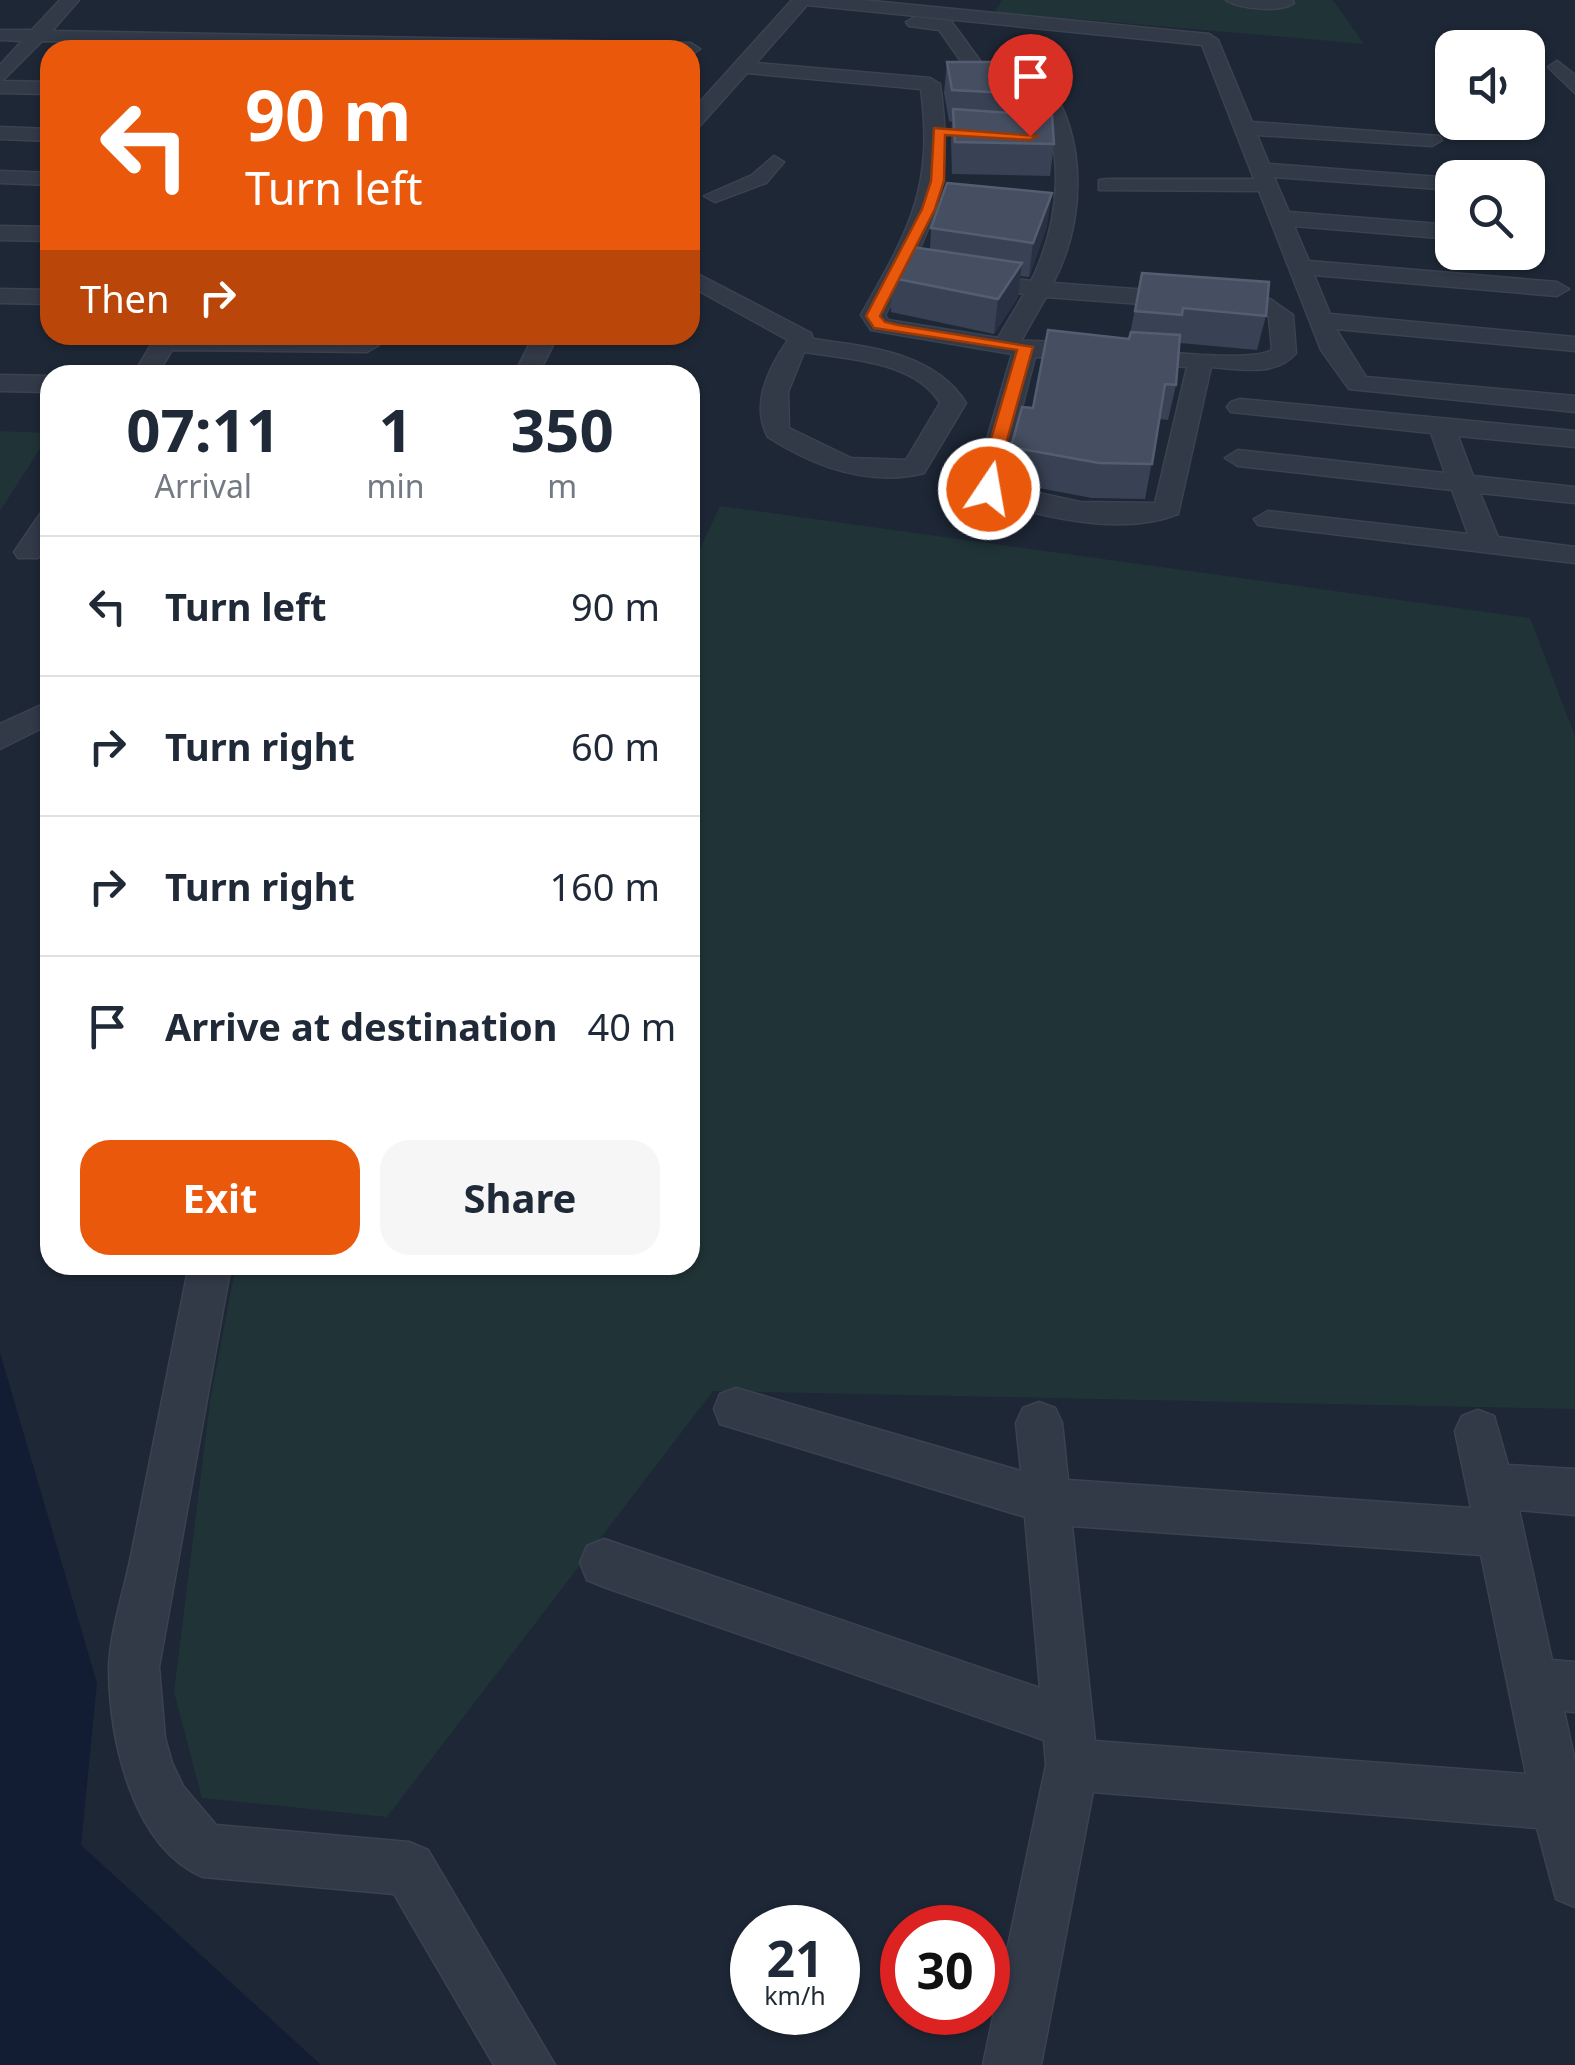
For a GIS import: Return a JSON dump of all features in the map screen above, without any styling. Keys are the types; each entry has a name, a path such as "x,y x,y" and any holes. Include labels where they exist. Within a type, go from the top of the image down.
{"street":[{"path":"0,76 70,0"},
{"path":"1235,0 1286,3"},
{"path":"700,114 802,3"},
{"path":"802,3 945,25 957,82 938,181 939,206 908,270 873,316 879,325 1016,346 1109,354 1278,360 1284,353 1280,312 1262,305 1039,290 951,276"},
{"path":"802,3 1209,40 1321,320 1341,365 1358,384 1575,404"},
{"path":"0,36 158,40"},
{"path":"1556,66 1575,87"},
{"path":"740,67 1040,85 1052,138 1060,250 1016,346 989,489 1012,497 1138,516 1168,508 1201,359"},
{"path":"0,87 40,88"},
{"path":"1246,128 1432,140"},
{"path":"0,134 40,135"},
{"path":"700,207 715,196 759,179 774,162"},
{"path":"0,177 40,179"},
{"path":"1107,186 1266,177 1435,183"},
{"path":"700,194 715,196"},
{"path":"1282,218 1435,231"},
{"path":"0,233 40,234"},
{"path":"1300,267 1557,289"},
{"path":"700,282 802,338 797,344 781,364 775,381 778,431 804,449 843,464 887,472 915,467 953,404 942,382 925,372 868,357 797,344"},
{"path":"0,296 40,298"},
{"path":"1109,354 1124,296"},
{"path":"1321,320 1575,344"},
{"path":"338,345 367,346"},
{"path":"0,383 40,384"},
{"path":"1240,407 1575,439"},
{"path":"1441,426 1486,544"},
{"path":"1238,458 1575,495"},
{"path":"1268,519 1575,554"},
{"path":"28,552 40,535"},
{"path":"0,738 40,717"},
{"path":"208,1275 134,1666 139,1738 150,1772 165,1804 203,1850 409,1869 526,2065"},
{"path":"736,1408 1046,1500 1495,1510 1575,1492"},
{"path":"1012,2065 1070,1744 1038,1424"},
{"path":"1478,1430 1495,1510 1554,1686 1558,1803 1575,1880"},
{"path":"604,1563 1070,1744 1558,1803"}],"green space":[{"path":"1002,0 1333,0 1364,44 995,12"},
{"path":"0,431 40,433 40,449 0,511"},
{"path":"720,506 1530,618 1575,736 1575,1409 713,1391 387,1817 202,1798 174,1692 210,1401 234,1275 700,1275 700,549"}],"water":[{"path":"0,1353 97,1683 81,1845 321,2065 0,2065"}],"building":[{"path":"947,62 1035,62 1047,95 952,90"},
{"path":"953,109 1052,116 1054,144 955,142"},
{"path":"947,183 1052,193 1033,243 931,228"},
{"path":"912,247 1022,263 998,299 892,278"},
{"path":"1142,273 1269,282 1266,316 1183,308 1182,315 1135,311"},
{"path":"1048,330 1129,339 1131,332 1180,335 1176,385 1165,384 1152,464 1099,463 1011,447 1022,407 1033,408"}],"route":[{"path":"989,489 988,480 1026,347 898,330 879,325 873,316 928,209 938,181 938,131 1030,136"}]}
